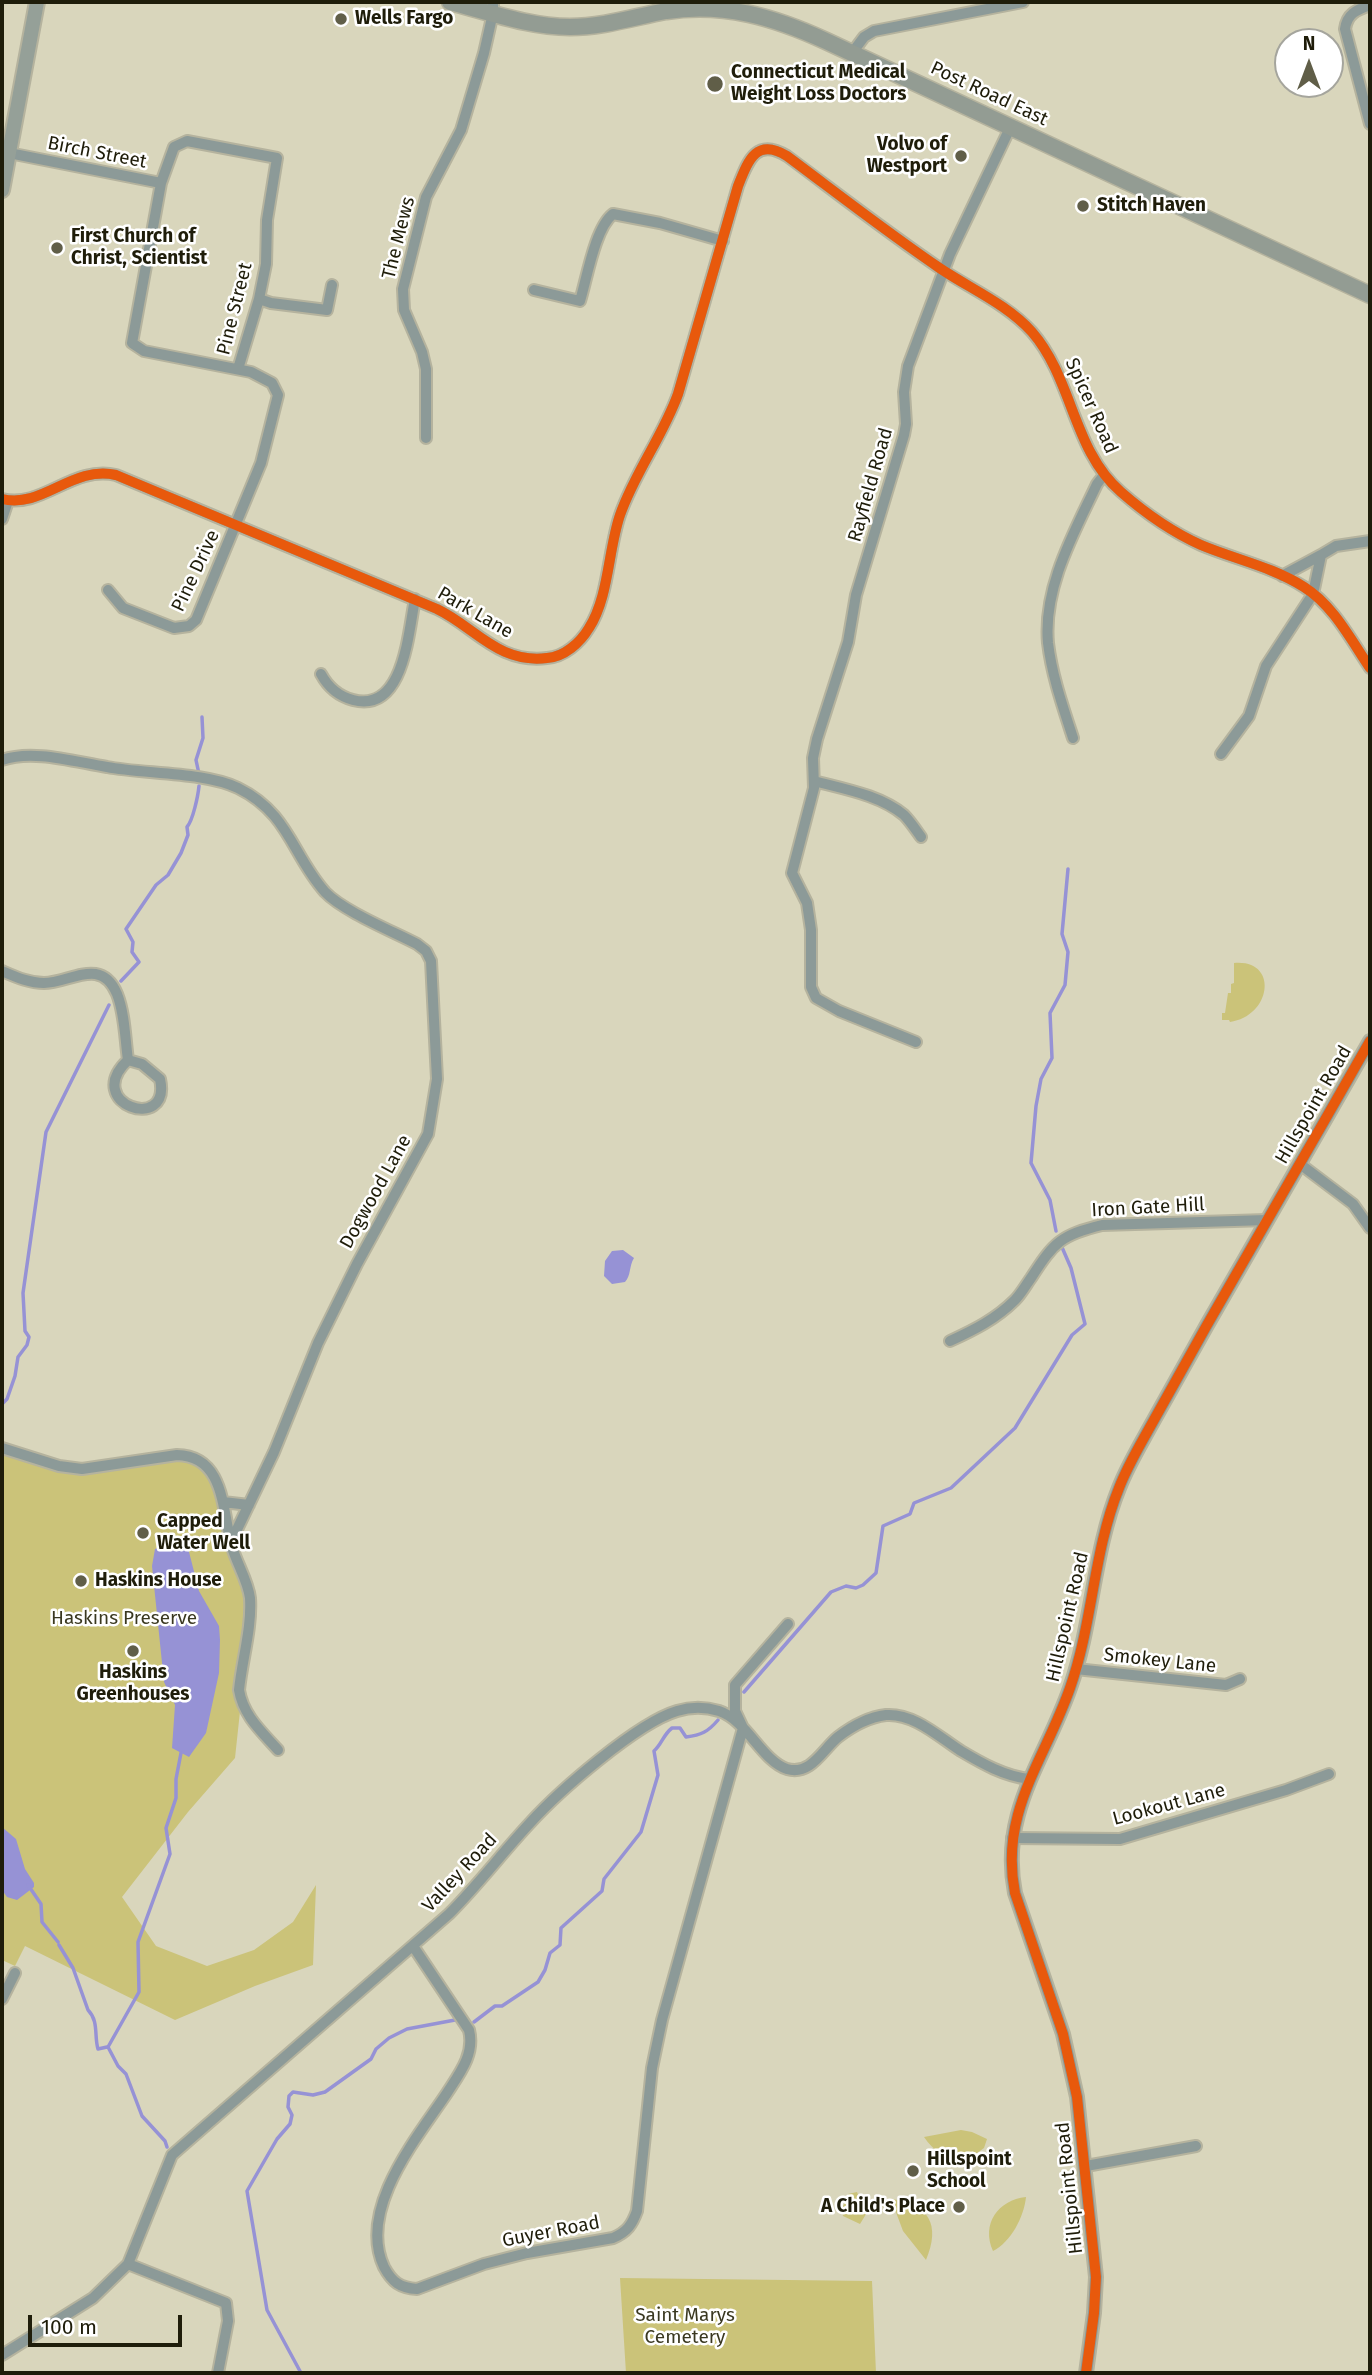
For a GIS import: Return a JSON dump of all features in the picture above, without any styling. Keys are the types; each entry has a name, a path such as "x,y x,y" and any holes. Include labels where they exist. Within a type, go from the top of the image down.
{"main road":[{"path":"2,190 37,2"},
{"name":"Post Road East","path":"450,2 493,8 531,23 570,27 705,5 770,18 852,53 1370,295"}],"street":[{"path":"852,53 864,37 874,31 991,5 1023,2"},
{"path":"1370,5 1352,12 1346,19 1345,29 1370,124"},
{"name":"The Mews","path":"426,438 426,369 422,352 404,310 403,289 426,197 461,130 478,75 493,8"},
{"name":"Rayfield Road","path":"916,1042 839,1011 816,998 811,986 812,942 807,903 792,873 814,781 813,758 817,739 848,642 856,595 904,435 905,378 944,271 1010,128"},
{"name":"Birch Street","path":"9,153 161,183 174,147 187,141 277,158"},
{"name":"Park Lane","path":"5,500 32,498 83,475 106,472 446,613 491,646 523,657 545,659 557,656 584,636 596,613 615,530 624,505 671,413 738,187 751,157 761,150 776,150"},
{"name":"Spicer Road","path":"776,150 944,271 1017,317 1051,358 1088,446 1104,475 1132,501 1175,531 1199,544 1282,576 1313,594 1328,608 1370,668"},
{"name":"Pine Street","path":"267,443 278,401 277,390 265,378 239,369 266,264 267,220 277,158"},
{"path":"161,183 132,343 144,351 239,369"},
{"path":"534,290 580,301 605,220 613,214 647,220 723,241"},
{"path":"259,299 327,310 332,285"},
{"name":"Pine Drive","path":"108,590 123,608 174,628 190,626 199,614 267,443"},
{"path":"1073,738 1061,704 1051,661 1049,621 1057,574 1063,558 1097,484 1104,475"},
{"path":"2,519 5,500"},
{"path":"1282,576 1336,546 1370,541"},
{"path":"1221,754 1249,716 1266,666 1313,594 1321,555"},
{"path":"321,674 333,690 352,699 366,702 387,694 395,682 402,662 415,599"},
{"name":"Dogwood Lane","path":"2,760 39,757 197,778 235,786 270,810 285,828 313,877 327,894 417,944 426,951 431,961 437,1079 428,1134 324,1331 231,1542"},
{"path":"814,781 852,791 887,805 904,815 921,837"},
{"path":"2,971 35,982 47,983 89,973 111,983 118,997 128,1060 117,1074 114,1087 127,1107 135,1110 148,1108 157,1101 160,1094 160,1079 142,1064 128,1060"},
{"name":"Hillspoint Road","path":"1086,2373 1096,2277 1086,2166 1069,2058 1015,1893 1012,1838 1018,1808 1066,1699 1076,1669 1106,1529 1120,1485 1178,1377 1370,1041"},
{"path":"1300,1164 1353,1204 1370,1228"},
{"name":"Iron Gate Hill","path":"950,1341 999,1314 1017,1298 1046,1254 1062,1238 1077,1231 1102,1225 1267,1220"},
{"path":"2,1448 59,1466 82,1469 187,1455 206,1466 213,1474 223,1502 231,1542 250,1597 239,1690 241,1702 249,1717 278,1750"},
{"path":"223,1502 249,1505"},
{"path":"743,1728 734,1711 735,1685 788,1624"},
{"name":"Smokey Lane","path":"1076,1669 1226,1685 1240,1679"},
{"name":"Valley Road","path":"2,2355 93,2298 128,2264 172,2155 465,1898 544,1808 649,1724 674,1711 711,1709 725,1714 743,1728 779,1764 796,1770 811,1765 837,1738 855,1726 877,1717 899,1716 924,1726 990,1767 1012,1777 1029,1779"},
{"name":"Guyer Road","path":"413,1945 469,2030 472,2042 471,2053 396,2171 387,2191 377,2239 389,2276 405,2289 417,2289 485,2264 623,2234 632,2224 637,2211 652,2068 662,2020 743,1728"},
{"name":"Lookout Lane","path":"1012,1838 1120,1839 1273,1794 1329,1774"},
{"path":"2,1999 15,1973"},
{"path":"1086,2166 1196,2146"},
{"path":"128,2264 226,2303 228,2321 218,2373"}],"green space":[{"path":"1234,963 1248,964 1258,970 1264,978 1265,989 1255,1010 1244,1018 1230,1022 1222,1020 1222,1013 1225,1013 1228,993 1231,993 1231,984 1234,983"},
{"name":"Haskins Preserve","path":"2,1448 72,1468 177,1455 207,1466 247,1585 241,1702 235,1758 188,1812 122,1897 156,1946 207,1966 254,1950 293,1922 316,1885 313,1965 175,2020 25,1946 15,1966 2,1960"},
{"path":"961,2130 987,2139 984,2148 967,2157 951,2158 937,2151 924,2137"},
{"path":"857,2192 859,2197 871,2206 860,2224 843,2216 841,2209 850,2201 848,2194"},
{"path":"1026,2197 1023,2213 1015,2228 1005,2242 993,2251 989,2232 995,2215 1007,2203"},
{"path":"891,2199 915,2205 928,2218 932,2226 932,2236 926,2260 903,2231"},
{"name":"Saint Marys Cemetery","path":"620,2278 872,2281 876,2373 626,2373"}],"shaded area":[{"path":"623,1250 634,1258 628,1277 625,1282 612,1284 604,1276 605,1261 612,1251"},
{"path":"171,1543 188,1548 199,1591 219,1626 219,1673 206,1733 189,1757 172,1748 175,1705 164,1682 152,1566 155,1549"},
{"path":"2,1827 16,1839 25,1869 34,1883 34,1887 17,1900 7,1897 2,1890"}],"waterway":[{"path":"199,774 196,760 203,738 202,717"},
{"path":"121,981 139,962 132,952 133,942 126,929 156,885 168,875 181,853 199,786"},
{"path":"1056,1231 1050,1200 1031,1163 1041,1079 1052,1058 1050,1013 1065,985 1068,952 1062,934 1068,869"},
{"path":"2,1404 7,1399 18,1357 27,1345 29,1337 25,1331 23,1293 46,1132 109,1005"},
{"path":"744,1692 831,1592 846,1586 856,1588 876,1573 883,1526 910,1514 914,1503 951,1488 1015,1428 1072,1335 1085,1324 1071,1268 1061,1245"},
{"path":"474,2022 495,2006 502,2006 538,1982 550,1953 560,1945 561,1928 602,1891 604,1879 641,1832 658,1775 654,1751 667,1734 672,1728 680,1728 686,1737 696,1735 718,1720"},
{"path":"167,2147 165,2141 142,2116 126,2074 118,2066 108,2047 139,1992 138,1942 170,1854 166,1828 176,1798 181,1753"},
{"path":"28,1885 41,1904 42,1922 58,1942"},
{"path":"59,1945 73,1968 88,2010 94,2019 98,2049 107,2047"},
{"path":"301,2373 267,2310 247,2191 277,2139 290,2124 292,2115 288,2107 289,2096 293,2092 313,2095 325,2092 371,2059 376,2049 389,2038 407,2029 455,2020"}],"cycle path":[{"path":"2,499 31,498 85,476 116,475 437,609 501,650 530,658 559,655 581,639 596,616 620,515 678,394 738,186 755,154 768,149 787,156 921,255 1001,305 1022,322 1046,351 1093,456 1105,475 1121,492 1159,522 1190,540 1279,574 1314,594 1333,613 1370,668"},
{"path":"1086,2373 1096,2277 1077,2097 1063,2034 1015,1893 1013,1837 1027,1787 1060,1714 1078,1663 1110,1512 1122,1480 1207,1325 1370,1041"}],"place":[{"name":"Wells Fargo","path":"341,19"},
{"name":"Connecticut Medical Weight Loss Doctors","path":"715,84"},
{"name":"Volvo of Westport","path":"961,156"},
{"name":"Stitch Haven","path":"1083,206"},
{"name":"First Church of Christ, Scientist","path":"57,248"},
{"name":"Capped Water Well","path":"143,1533"},
{"name":"Haskins House","path":"81,1581"},
{"name":"Haskins Greenhouses","path":"133,1651"},
{"name":"Hillspoint School","path":"913,2171"},
{"name":"A Child's Place","path":"959,2207"}]}
